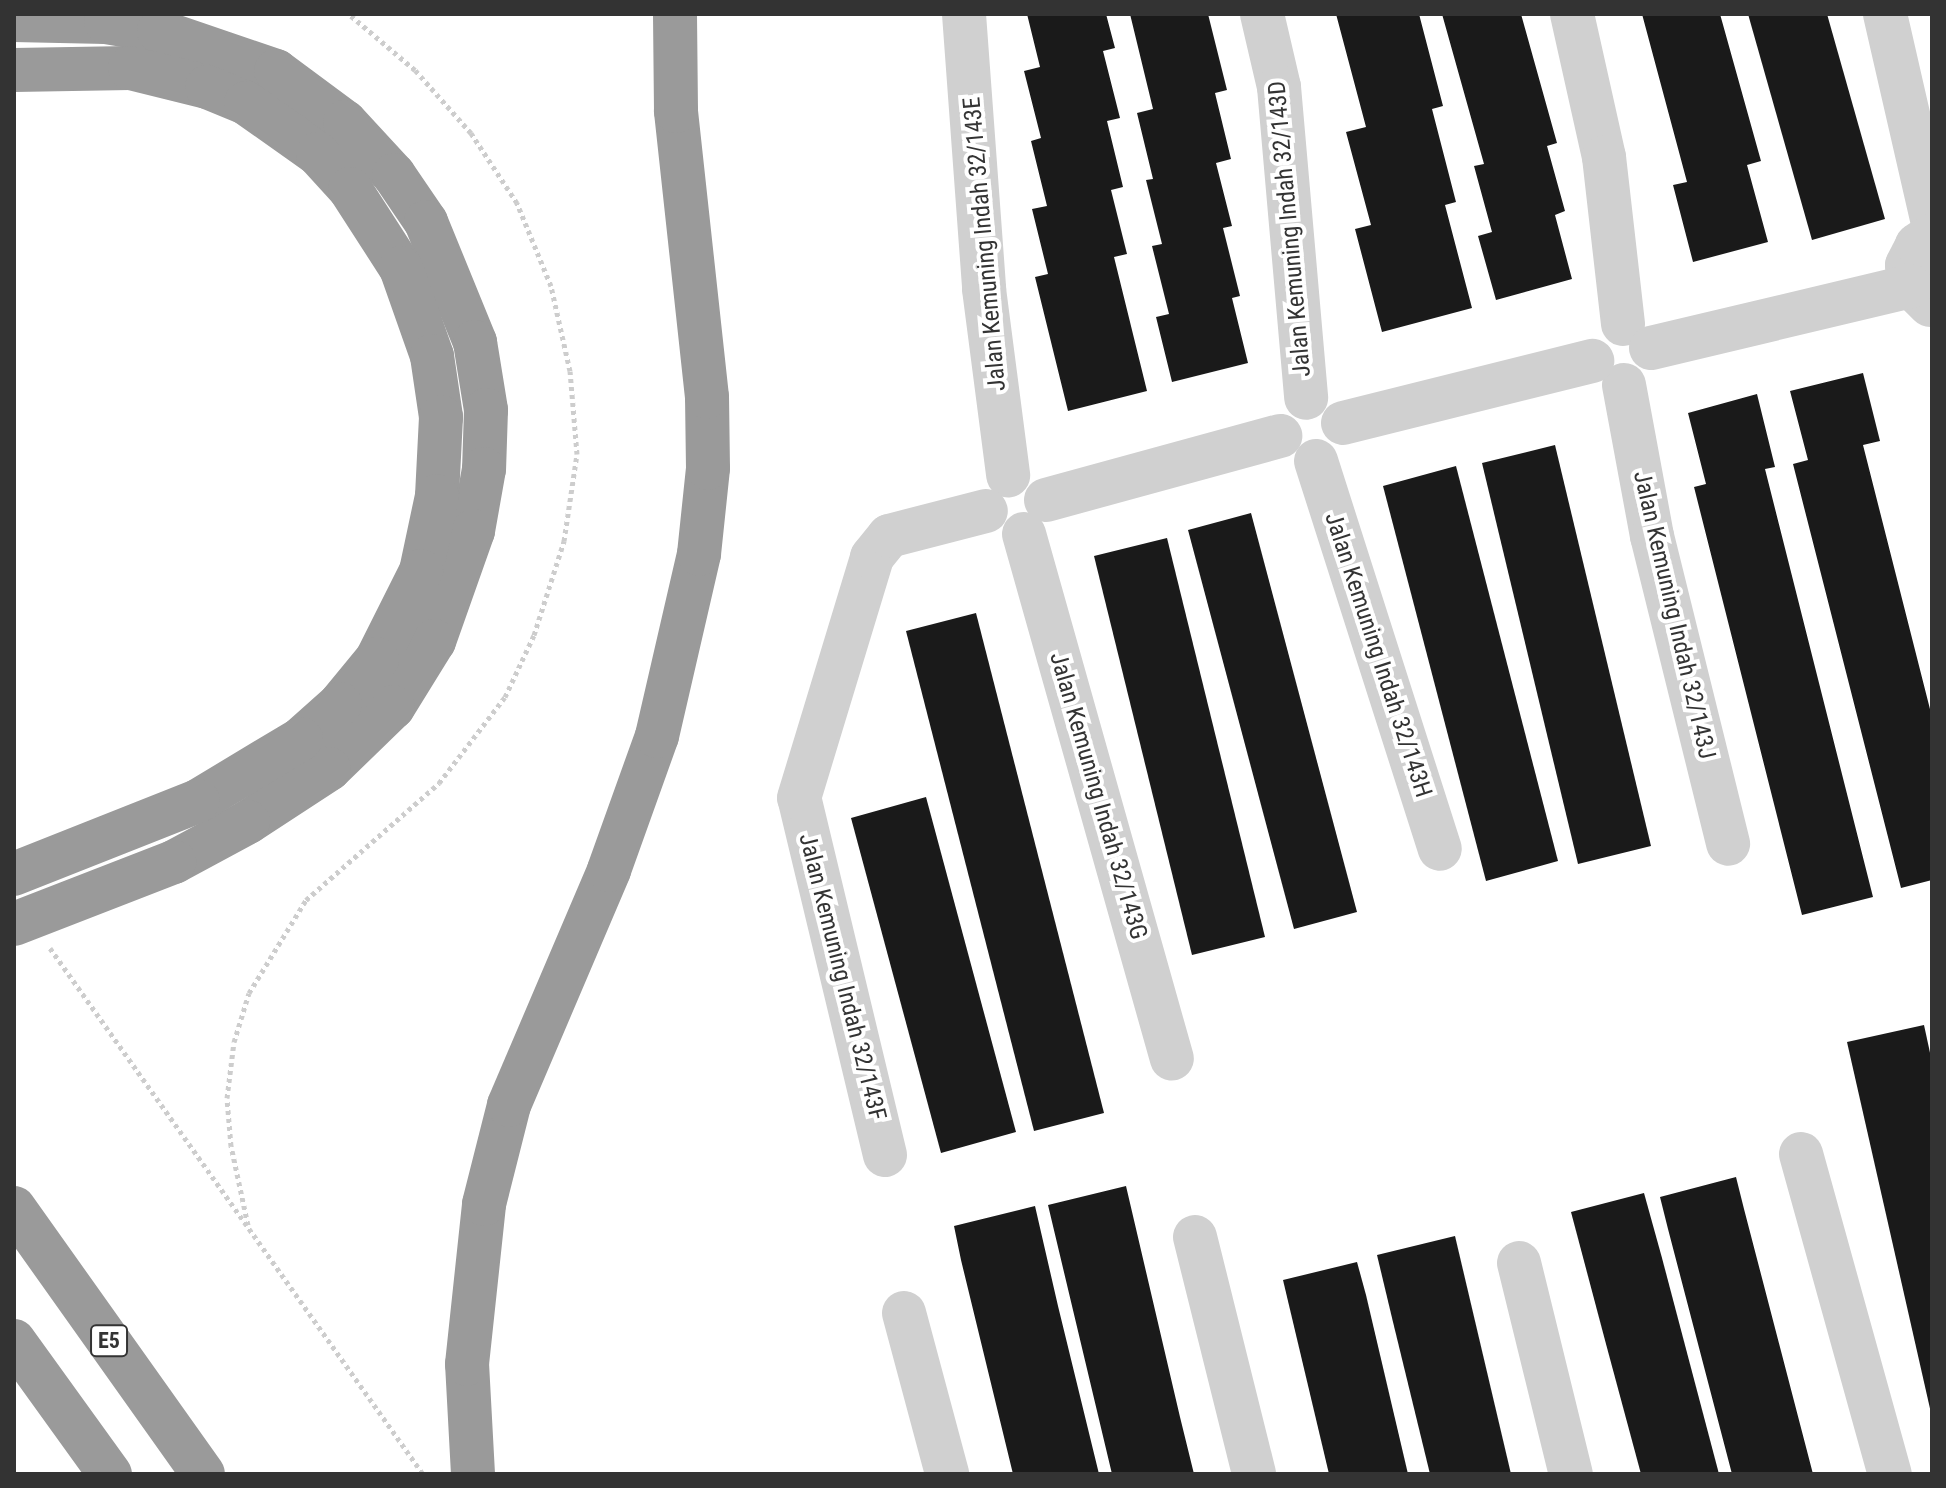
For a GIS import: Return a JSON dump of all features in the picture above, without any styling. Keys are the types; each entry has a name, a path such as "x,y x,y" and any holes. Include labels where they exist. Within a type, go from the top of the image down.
{"highway":[{"path":"473,1474 467,1364 484,1204 509,1105 609,870 657,736 699,554 708,468 707,397 676,111 675,14"},
{"path":"14,20 106,22 159,31 276,71 345,122 394,175 426,222 475,342 486,410 484,469 473,531 434,641 393,707 329,769 248,822 30,934"},
{"path":"14,70 130,68 207,87 256,110 318,154 350,189 401,268 432,356 441,417 432,531 410,596 377,659 340,704 301,739 249,774 162,817 14,874"},
{"name":"E5","path":"14,1208 203,1474"},
{"path":"14,1341 110,1474"}],"street":[{"name":"Jalan Kemuning Indah 32/143E","path":"964,14 984,289 1008,475"},
{"name":"Jalan Kemuning Indah 32/143D","path":"1262,14 1279,87 1306,398"},
{"path":"1343,423 1608,373 1646,373 1604,157 1572,14"},
{"path":"1885,14 1932,219"},
{"path":"1637,336 1921,296 1911,254 1932,235"},
{"name":"Jalan Kemuning Indah 32/143J","path":"1608,373 1728,844"},
{"path":"1306,398 1326,400 1343,423 1340,443 1316,461 1289,452 1280,436 1289,407 1306,398"},
{"path":"1035,517 1029,476 1008,475 993,485 986,511 1005,533 1035,517 1280,436"},
{"name":"Jalan Kemuning Indah 32/143H","path":"1316,461 1440,849"},
{"name":"Jalan Kemuning Indah 32/143F","path":"885,1155 799,798 872,557 889,536 986,511"},
{"name":"Jalan Kemuning Indah 32/143G","path":"1035,517 1172,1059"},
{"path":"1801,1154 1890,1474"},
{"path":"1195,1237 1254,1474"},
{"path":"1519,1263 1571,1474"},
{"path":"904,1313 947,1474"}],"path":[{"path":"30,934 423,1474"}],"building":[{"path":"1027,14 1106,14 1115,48 1103,51 1120,118 1107,121 1123,187 1111,190 1127,254 1114,257 1147,391 1068,411 1035,277 1048,274 1032,209 1047,206 1031,141 1041,138 1024,71 1040,67"},
{"path":"1130,14 1208,14 1227,90 1215,93 1231,159 1216,163 1232,226 1223,228 1240,296 1232,298 1248,363 1172,382 1156,317 1169,314 1152,246 1162,244 1146,180 1153,179 1137,113 1153,109"},
{"path":"1336,14 1419,14 1443,106 1432,109 1456,202 1445,205 1472,308 1382,332 1355,229 1371,225 1346,132 1366,127"},
{"path":"1442,14 1521,14 1557,143 1547,146 1565,211 1555,215 1572,279 1496,300 1478,236 1492,232 1474,166 1484,164"},
{"path":"1642,14 1720,14 1761,161 1747,165 1768,242 1693,262 1673,185 1687,182"},
{"path":"1748,14 1827,14 1885,219 1812,240"},
{"path":"1863,373 1880,441 1863,445 1932,717 1932,880 1901,888 1793,464 1808,460 1790,391"},
{"path":"1757,394 1775,467 1765,469 1873,897 1802,915 1694,487 1706,484 1688,413"},
{"path":"1555,445 1651,846 1578,864 1482,463"},
{"path":"1456,466 1558,861 1486,881 1383,486"},
{"path":"1251,513 1357,912 1294,929 1188,530"},
{"path":"1167,538 1265,937 1192,955 1094,556"},
{"path":"976,613 1104,1113 1034,1131 906,631"},
{"path":"926,797 1016,1132 941,1153 851,818"},
{"path":"1924,1025 1932,1062 1931,1413 1847,1042"},
{"path":"1736,1177 1813,1474 1732,1474 1668,1229 1660,1197"},
{"path":"1126,1186 1194,1474 1112,1474 1048,1205"},
{"path":"1644,1193 1719,1474 1641,1474 1606,1344 1571,1212"},
{"path":"1035,1206 1099,1474 1013,1474 961,1260 954,1226"},
{"path":"1455,1236 1511,1474 1430,1474 1377,1255"},
{"path":"1357,1262 1408,1474 1329,1474 1283,1280"}]}
